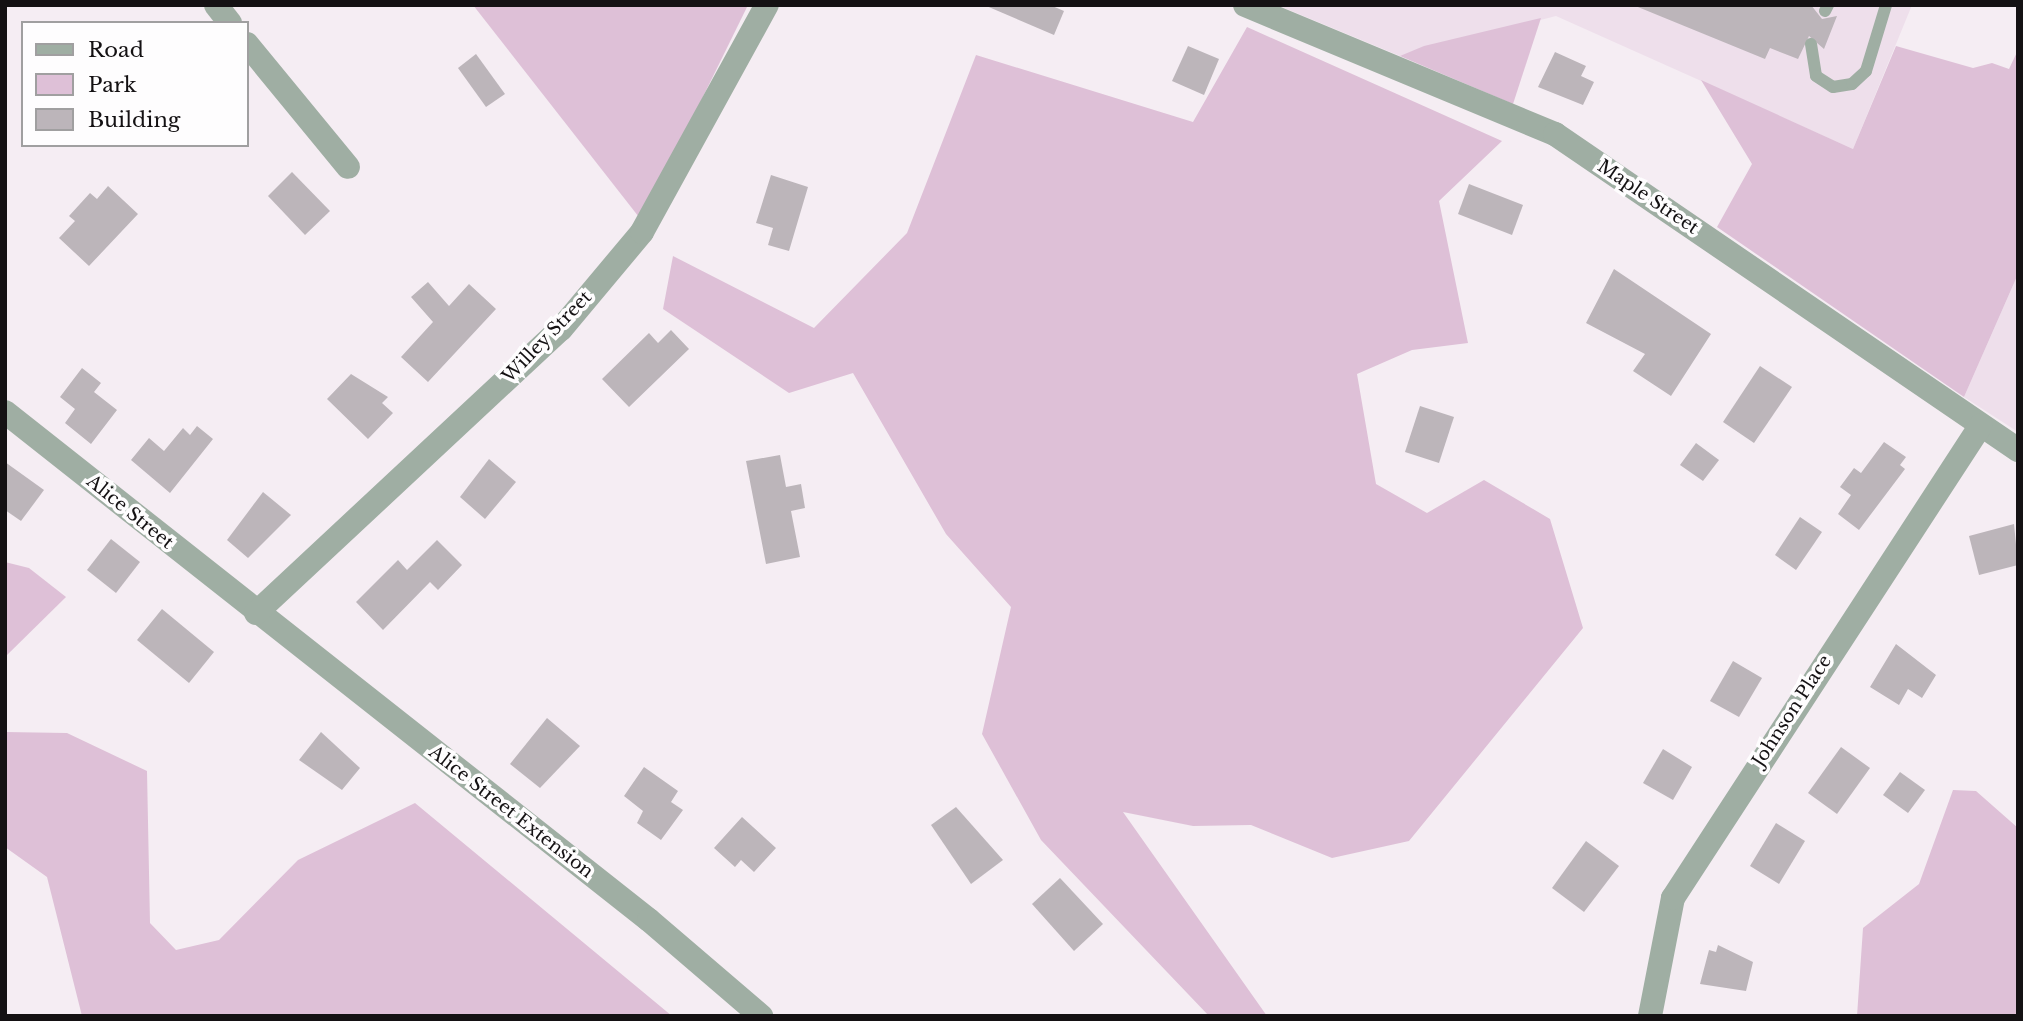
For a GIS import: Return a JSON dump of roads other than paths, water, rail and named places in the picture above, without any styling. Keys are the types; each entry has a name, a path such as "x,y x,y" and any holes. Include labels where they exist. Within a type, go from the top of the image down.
{"street":[{"path":"216,5 228,21"},
{"name":"Willey Street","path":"256,613 561,329 634,242 704,130 767,5"},
{"name":"Maple Street","path":"1245,5 1555,134 2018,450"},
{"path":"248,45 348,167"},
{"name":"Alice Street","path":"5,412 256,613"},
{"name":"Johnson Place","path":"1650,1016 1673,898 1981,425"},
{"name":"Alice Street Extension","path":"256,613 649,920 761,1016"}],"lane":[{"path":"1811,44 1816,76 1833,87 1852,84 1866,71 1886,5"}]}
